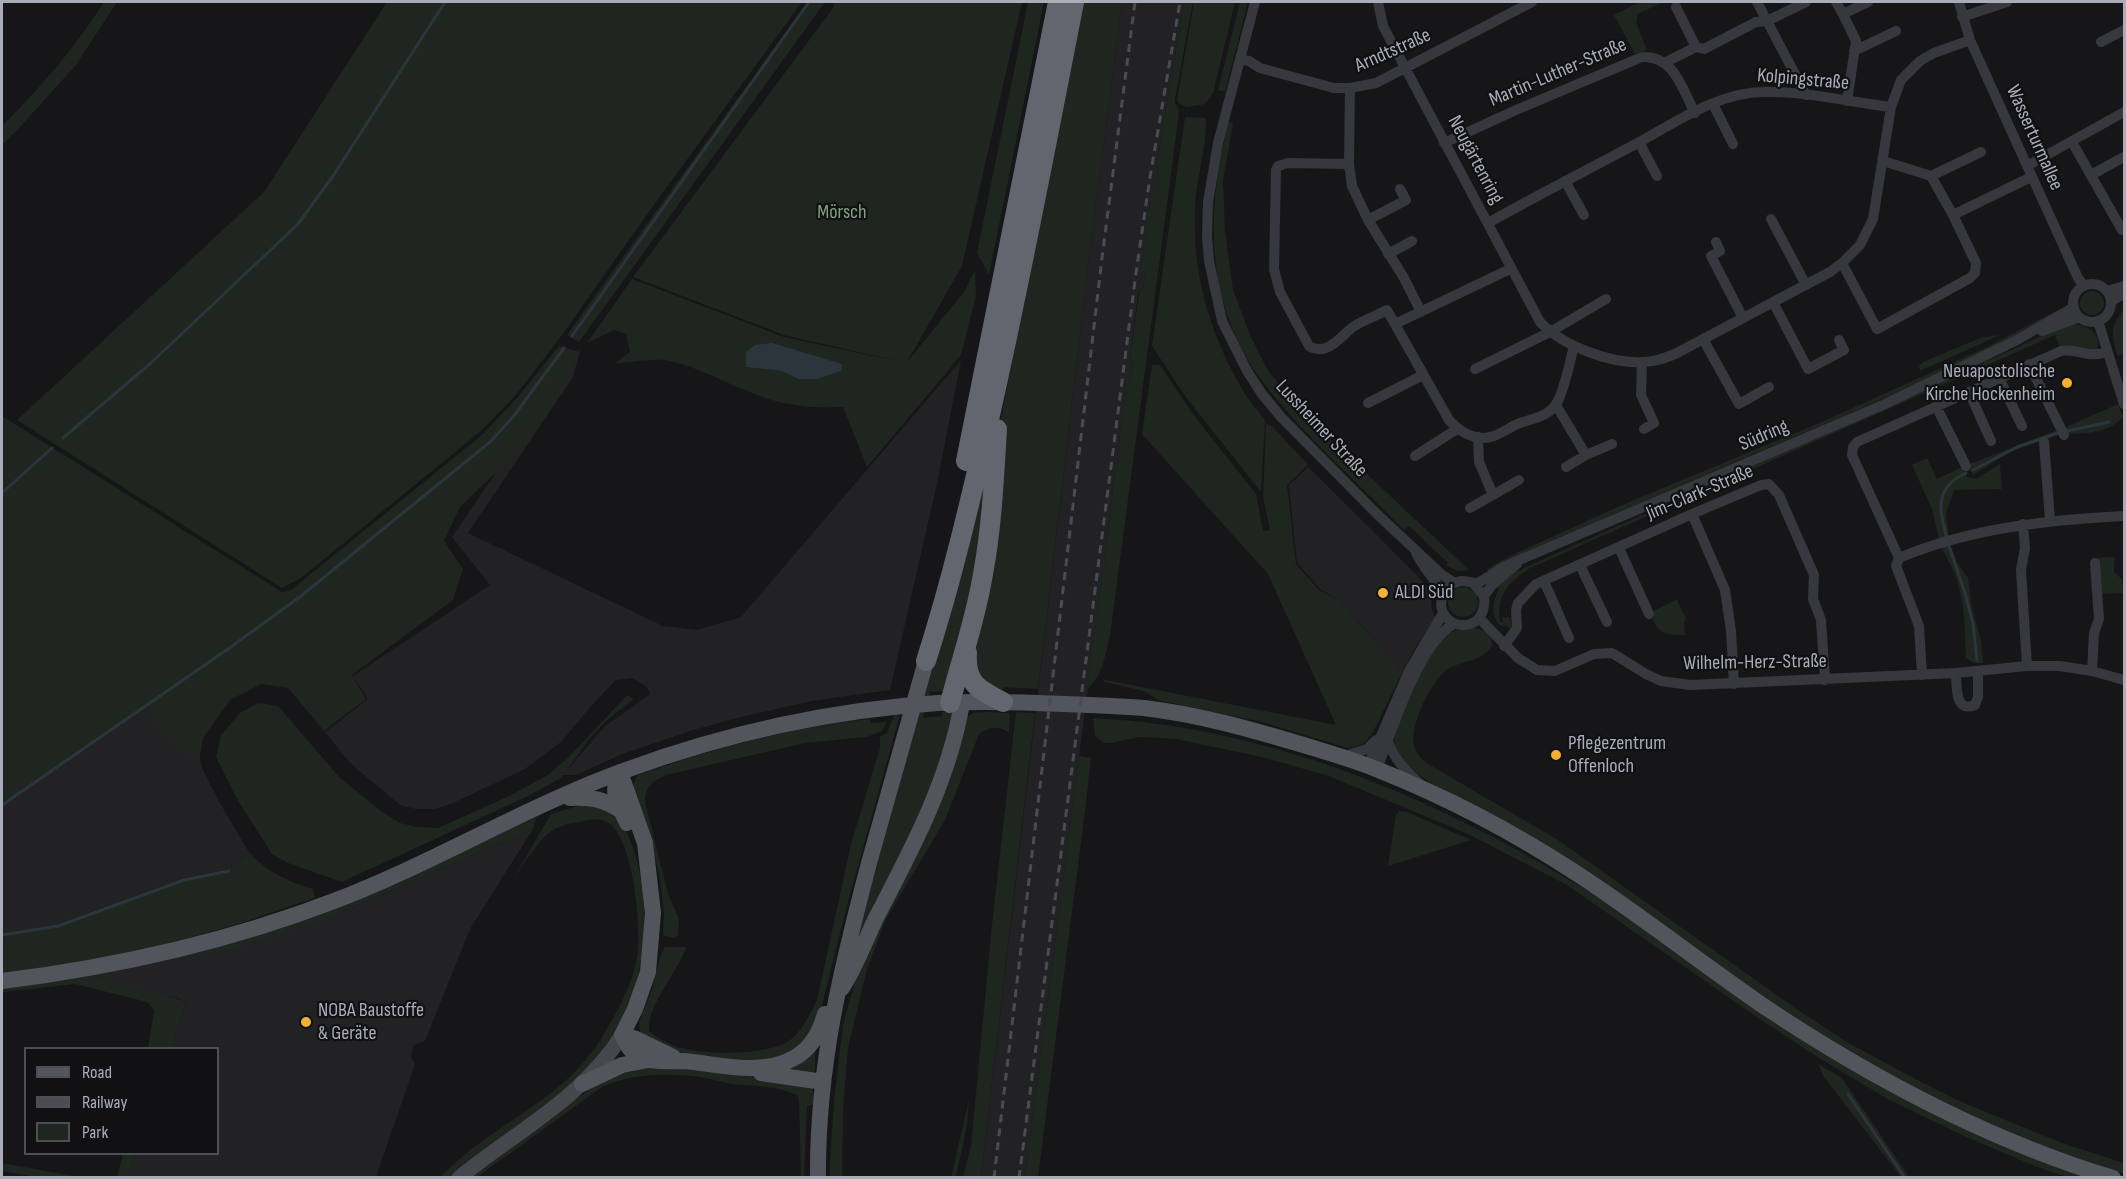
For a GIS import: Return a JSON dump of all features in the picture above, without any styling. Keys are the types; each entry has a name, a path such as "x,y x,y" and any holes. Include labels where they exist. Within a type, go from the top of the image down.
{"highway":[{"path":"926,661 1058,2"},
{"path":"926,661 947,596 961,542 1007,339 1074,2"},
{"path":"952,703 979,597 987,553 1000,392 1007,339"},
{"path":"967,644 968,676 975,685 1003,702"}],"main road":[{"path":"818,1178 823,1082 839,977 926,661"},
{"path":"2,981 74,971 140,958 192,946 282,919 337,900 620,772 684,750 757,730 875,709 952,703 1003,702 1158,710 1278,738 1342,757 1429,792 1532,845 1765,1006 1886,1081 1938,1109 1987,1130 2113,1178"},
{"path":"835,1000 852,973 871,928 922,828 940,785 954,742 952,703"},
{"path":"620,772 614,792 646,861"},
{"path":"620,772 645,843 653,903 648,972 622,1035"},
{"path":"560,798 589,797 606,801 622,811"},
{"path":"746,1068 781,1064 804,1051 818,1034 839,977"},
{"path":"622,1035 632,1052 649,1060"},
{"path":"622,1035 684,1061"},
{"path":"582,1084 621,1065 649,1060 684,1061 746,1068 765,1074 823,1082"}],"street":[{"name":"Lussheimer Straße","path":"1255,2 1216,153 1208,202 1209,261 1222,321 1247,371 1281,417 1414,550 1455,583"},
{"name":"Neugärtenring","path":"1378,2 1383,26 1540,322 1550,332 1574,346 1622,361 1642,363 1660,360 1703,339 1842,264 1860,245 1873,219 1891,107 1900,80 1913,67 1934,53 1970,40"},
{"name":"Arndtstraße","path":"1240,58 1260,68 1334,88 1350,88 1376,83 1532,2"},
{"path":"1757,2 1806,94"},
{"path":"1695,113 1666,62 1696,47 1704,49 1756,22 1767,21 1806,2"},
{"path":"1836,2 1856,41 1847,101"},
{"path":"1843,14 1868,2"},
{"name":"Wasserturmallee","path":"1959,2 1970,40 2031,177 2084,286"},
{"path":"1962,17 2007,2"},
{"path":"1676,7 1696,47"},
{"path":"2101,42 2124,30"},
{"path":"1854,51 1896,31"},
{"name":"Martin-Luther-Straße","path":"1444,143 1642,57 1656,57 1666,62"},
{"name":"Arndtstraße","path":"1237,70 1245,72 1260,68"},
{"path":"1350,88 1349,164 1352,186 1368,220 1404,278 1421,312"},
{"name":"Kolpingstraße","path":"1488,223 1565,180 1695,113 1742,94 1764,92 1806,94 1891,107"},
{"path":"1713,104 1733,144"},
{"path":"2027,166 2124,112"},
{"path":"1639,142 1657,176"},
{"path":"2072,142 2122,230 2124,228"},
{"path":"1883,162 1931,176 1981,152"},
{"path":"2091,175 2124,158"},
{"path":"1349,164 1288,163 1278,166 1274,177 1276,281 1292,317 1309,346 1318,350 1337,342 1353,327 1387,310 1449,420 1457,429 1478,437 1493,436 1540,417 1556,405 1574,346"},
{"path":"1842,264 1877,329 1970,278 1975,273 1976,263 1931,176"},
{"path":"1953,215 2031,177"},
{"path":"1565,180 1584,215"},
{"path":"1368,220 1406,200 1400,189"},
{"path":"1771,219 1806,285"},
{"path":"1388,254 1412,242"},
{"path":"1716,242 1720,251 1711,256 1743,318"},
{"path":"1395,324 1510,269"},
{"path":"2099,285 2109,296 2109,312 2098,321 2091,322 2077,312 2075,296 2084,286 2099,285"},
{"path":"2109,296 2124,286"},
{"path":"2109,296 2124,294"},
{"path":"1475,369 1550,332 1606,299"},
{"path":"1773,302 1808,369 1844,350 1839,340"},
{"name":"Südring","path":"1473,584 1503,567 1875,408 2077,312"},
{"path":"2098,321 2124,404"},
{"path":"1703,339 1739,404 1769,387"},
{"path":"1922,675 1916,612 1896,566 1899,558 1852,455 1853,447 1857,442 2061,351 2067,350 2088,356 2107,352"},
{"path":"1642,363 1641,395 1654,423 1644,429"},
{"path":"2029,364 2064,435"},
{"path":"1368,403 1423,375"},
{"path":"1999,378 2022,426"},
{"path":"1969,392 1991,441"},
{"path":"1556,405 1586,455"},
{"path":"1936,406 1966,466"},
{"path":"1415,456 1457,429"},
{"path":"1478,437 1479,462 1493,495"},
{"path":"2044,442 2050,520"},
{"path":"1566,466 1612,444"},
{"path":"1470,508 1519,480"},
{"name":"Jim-Clark-Straße","path":"1504,646 1517,628 1518,603 1530,590 1544,581 1692,514 1761,485 1769,484 1779,495 1814,575 1813,598 1821,620 1826,680"},
{"path":"1692,514 1725,590 1731,631 1734,684"},
{"path":"1899,558 1928,546 2023,524 2050,520 2124,516"},
{"path":"2023,524 2025,548 2021,570 2027,666"},
{"path":"1619,548 1649,614"},
{"name":"Lussheimer Straße","path":"1414,550 1423,567 1436,581 1443,594"},
{"name":"Südring","path":"1484,596 1492,585 1522,560"},
{"path":"2092,671 2094,633 2099,619 2095,563"},
{"path":"1580,565 1607,622"},
{"path":"1467,581 1473,584 1484,596 1485,604 1479,618 1472,623 1454,624 1443,613 1441,600 1443,594 1455,583 1467,581"},
{"path":"1544,581 1569,639"},
{"path":"1373,768 1409,670 1443,613"},
{"name":"Wilhelm-Herz-Straße","path":"1479,618 1504,646 1531,668 1555,671 1603,652 1612,653 1662,681 1690,686 1978,672 2027,666 2060,666 2092,671 2124,680"},
{"path":"1342,757 1357,754 1383,740 1426,654 1442,633 1454,624"},
{"path":"1956,673 1958,699 1968,707 1975,705 1978,697 1978,672"},
{"path":"1383,740 1404,770 1429,792"},
{"path":"459,1178 582,1084 611,1052 622,1035"}],"shaded area":[{"path":"1122,2 1184,2 1156,168 1159,173 1157,189 1152,193 1142,270 1145,274 1143,290 1138,294 1130,358 1133,362 1131,379 1127,383 1117,457 1120,462 1116,465 1104,562 1107,567 1103,570 1025,1177 981,1178 1089,257"},
{"path":"772,343 842,364 841,371 817,379 798,379 782,371 746,367 746,352 755,345"},
{"path":"581,348 573,377 468,533 663,626 697,630 741,617 961,360 938,479 890,690 812,701 741,717 693,730 622,754 576,775 563,775 604,727 650,694 646,686 632,678 616,680 561,742 525,769 451,804 434,809 416,809 400,805 350,763 325,732 368,699 353,676 490,585 452,537"},
{"path":"1308,467 1433,592 1431,606 1436,621 1415,648 1403,671 1338,600 1320,589 1297,563 1289,485"},
{"path":"146,706 198,752 203,770 249,852 229,869 181,879 56,925 2,934 2,806"},
{"name":"NOBA Baustoffe & Geräte","path":"533,829 470,929 425,1041 414,1045 411,1057 415,1064 376,1177 128,1177 136,1155 219,1155 219,1047 171,1047 186,1002 178,998 129,989 107,982 93,974 328,918"}],"green space":[{"path":"104,2 117,2 76,65 2,145 2,126 56,67"},
{"path":"387,2 802,2 562,335 515,396 482,430 301,578 282,588 17,420 264,192"},
{"path":"807,2 825,2 579,342 567,335"},
{"name":"Mörsch","path":"835,2 1022,2 962,266 907,362 964,292 975,270 976,296 961,355 867,467 843,407 808,407 774,401 691,367 670,361 615,363 630,352 626,334 614,330 587,343 632,279 784,337 906,363 784,335 633,277 833,8","holes":["755,368 841,371 816,379 798,379 782,371"]},
{"path":"1028,2 1044,2 989,275 977,253"},
{"path":"1083,2 1122,2 1089,257 1038,689 1003,687 1003,690 994,690 978,683 972,646 1003,408"},
{"path":"1184,2 1193,2 1175,99 1179,110 1178,121 1110,636 1100,672 1087,689 1103,570 1107,567 1104,563 1116,465 1120,462 1117,458 1127,382 1131,379 1133,362 1130,358 1139,294 1143,290 1145,274 1141,270 1152,192 1157,189 1159,173 1156,168"},
{"path":"1194,2 1235,2 1213,93 1205,104 1188,107 1179,104 1177,100"},
{"path":"1240,2 1248,2 1225,92 1218,90"},
{"path":"1640,2 1663,2 1638,14 1636,22 1647,50 1635,54 1614,15"},
{"path":"1185,117 1206,118 1195,208 1196,255 1205,301 1220,345 1243,391 1265,420 1261,492 1185,396 1152,346"},
{"path":"1229,121 1233,124 1223,180 1225,231 1233,290 1250,335 1268,371 1317,427 1469,570 1458,571 1446,565 1448,563 1409,526 1404,530 1296,421 1263,382 1244,353 1230,322 1220,289 1215,256 1216,189"},
{"path":"2092,291 2101,294 2104,303 2101,312 2092,315 2083,312 2080,303 2083,294"},
{"path":"2124,309 2124,354 2118,356 2113,331 2116,320"},
{"path":"2054,312 2020,333 1913,386 1487,571 1510,556 1622,505 1824,421 1987,347"},
{"path":"2071,323 2092,331 2098,339 2097,351 2060,347 2055,335 1530,568 1510,584 1502,596 1500,622 1503,622 1502,618 1510,617 1512,628 1499,625 1496,621 1493,608 1499,590 1496,586 1515,572"},
{"path":"2000,335 1920,371 1919,366 1923,362 1983,337"},
{"path":"559,346 579,352 564,390 526,444 460,507 444,541 463,569 453,600 352,675 366,699 324,731 288,688 261,684 230,700 203,738 199,762 162,734 146,706 2,806 2,416 282,592 291,590 483,434 517,398"},
{"path":"1152,365 1160,365 1192,413 1256,494 1263,531 1270,530 1263,497 1266,424 1272,426 1308,465 1287,485 1296,564 1319,590 1338,600 1403,671 1373,732 1362,744 1348,748 1262,722 1158,700 1144,691 1105,682 1101,679 1336,725 1268,574 1142,434"},
{"path":"2118,404 2123,417 2111,426 2096,432 2081,434 2065,434 2062,429"},
{"path":"2058,430 2054,436 2010,452 1973,475 1967,465"},
{"path":"989,433 986,531 945,691 930,692 923,718 942,716 942,712 953,712 931,796 854,948"},
{"path":"1927,458 1937,479 1962,467 1967,477 1976,479 2000,464 2002,489 1954,490 1946,513 1949,537 1939,540 1932,509 1912,465"},
{"path":"1950,544 1957,562 1968,578 1972,609 1981,640 1983,663 1974,663 1966,658 1964,614 1958,582 1941,546"},
{"path":"2114,557 2114,572 2122,579 2124,593 2101,594 2098,558"},
{"path":"1463,587 1469,588 1477,596 1477,608 1469,616 1463,617 1457,616 1449,608 1448,602 1449,596 1457,588"},
{"path":"1677,599 1686,619 1684,622 1685,635 1663,632 1656,625 1650,613"},
{"path":"1472,627 1483,630 1489,635 1492,646 1482,656 1447,670 1428,694 1418,716 1413,737 1416,751 1428,764 1558,840 1845,1041 1959,1101 2062,1143 2124,1163 2124,1174 2050,1149 1970,1117 1850,1054 1407,766 1396,751 1395,741 1397,728 1409,695 1439,642 1454,631"},
{"path":"627,695 634,699 607,720 589,739 561,778 528,796 342,882 288,863 272,854 237,799 216,757 221,735 240,713 258,703 278,706 340,778 381,811 400,823 438,828 509,796 548,775 571,755"},
{"path":"1016,712 1035,713 981,1177 963,1177 971,1146 992,925"},
{"path":"973,713 1010,713 1009,733 994,728 979,734 945,820 886,919 867,969 848,1048 843,1111 842,1177 829,1178 834,1101 843,1024 857,975 967,717"},
{"path":"894,715 900,715 849,898 818,1021 798,1050 763,1064 674,1053 640,1032 639,1022 652,990 660,957 665,947 686,947 653,1010 649,1031 659,1038 688,1050 746,1052 784,1044 800,1031 817,1000 851,844 880,748 880,737 887,733"},
{"path":"1093,718 1162,725 1230,737 1296,755 1361,777 1425,804 1548,867 1607,903 1738,998 1770,1018 2091,1177 2067,1177 2037,1167 1964,1136 1888,1099 1761,1020 1567,885 1468,834 1329,776 1262,757 1176,739 1139,737 1104,743 1095,736"},
{"path":"870,719 871,723 887,722 882,731 866,737 805,743 666,775 650,785 645,802 668,894 679,919 678,936 673,938 663,935 664,913 660,879 650,836 633,785 637,776 752,740"},
{"path":"1079,756 1091,758 1086,803 1038,1177 1025,1177"},
{"path":"585,804 600,804 612,814 628,834 642,886 645,919 643,951 636,982 625,1012 610,1041 590,1067 567,1090 450,1177 439,1178 469,1151 543,1099 575,1072 601,1039 629,986 638,951 637,904 630,865 618,834 610,824 603,820 591,820 560,826 535,848 513,879 551,814"},
{"path":"1399,811 1407,812 1471,840 1388,866 1396,815"},
{"path":"536,818 533,829 328,918 231,950 167,958"},
{"path":"249,852 278,875 313,889 315,898 235,925 129,954 2,974 2,934 56,925 181,879 229,869"},
{"path":"93,974 117,985 186,1002 171,1047 148,1047 154,1010 147,1002 75,984 2,992 2,986"},
{"path":"815,1046 815,1076 774,1070"},
{"path":"1818,1064 1842,1078 1909,1177 1901,1177 1824,1077"},
{"path":"648,1066 745,1073 811,1085 815,1098 814,1104 807,1106 804,1177 801,1177 797,1095 773,1088 732,1084 700,1077 663,1075 625,1079 602,1087 477,1177 467,1178 617,1071"},
{"path":"969,1100 967,1125 956,1177 951,1177"},
{"path":"123,1155 136,1155 128,1177 117,1177"},
{"path":"2,1163 78,1177 36,1177 2,1171"}],"waterway":[{"path":"63,438 152,362 298,224 333,176 445,2"},
{"path":"572,336 809,2"},
{"path":"2,805 301,596 490,442 513,417 564,348"},
{"path":"2067,431 2109,422"},
{"path":"1973,470 2017,447 2058,433"},
{"path":"2,493 52,448"},
{"path":"1947,539 1941,509 1944,493 1948,485 1966,473"},
{"path":"1949,546 1973,624 1977,660"},
{"path":"2,935 58,926 184,880 229,871"},
{"path":"1848,1094 1905,1178"}],"railway":[{"path":"994,1178 1102,258 1135,2"},
{"path":"1019,1178 1136,273 1180,2"}],"place":[{"name":"Neuapostolische Kirche Hockenheim","path":"2067,383"},
{"name":"ALDI Süd","path":"1383,593"},
{"name":"Pflegezentrum Offenloch","path":"1556,755"},
{"name":"NOBA Baustoffe & Geräte","path":"306,1022"}]}
